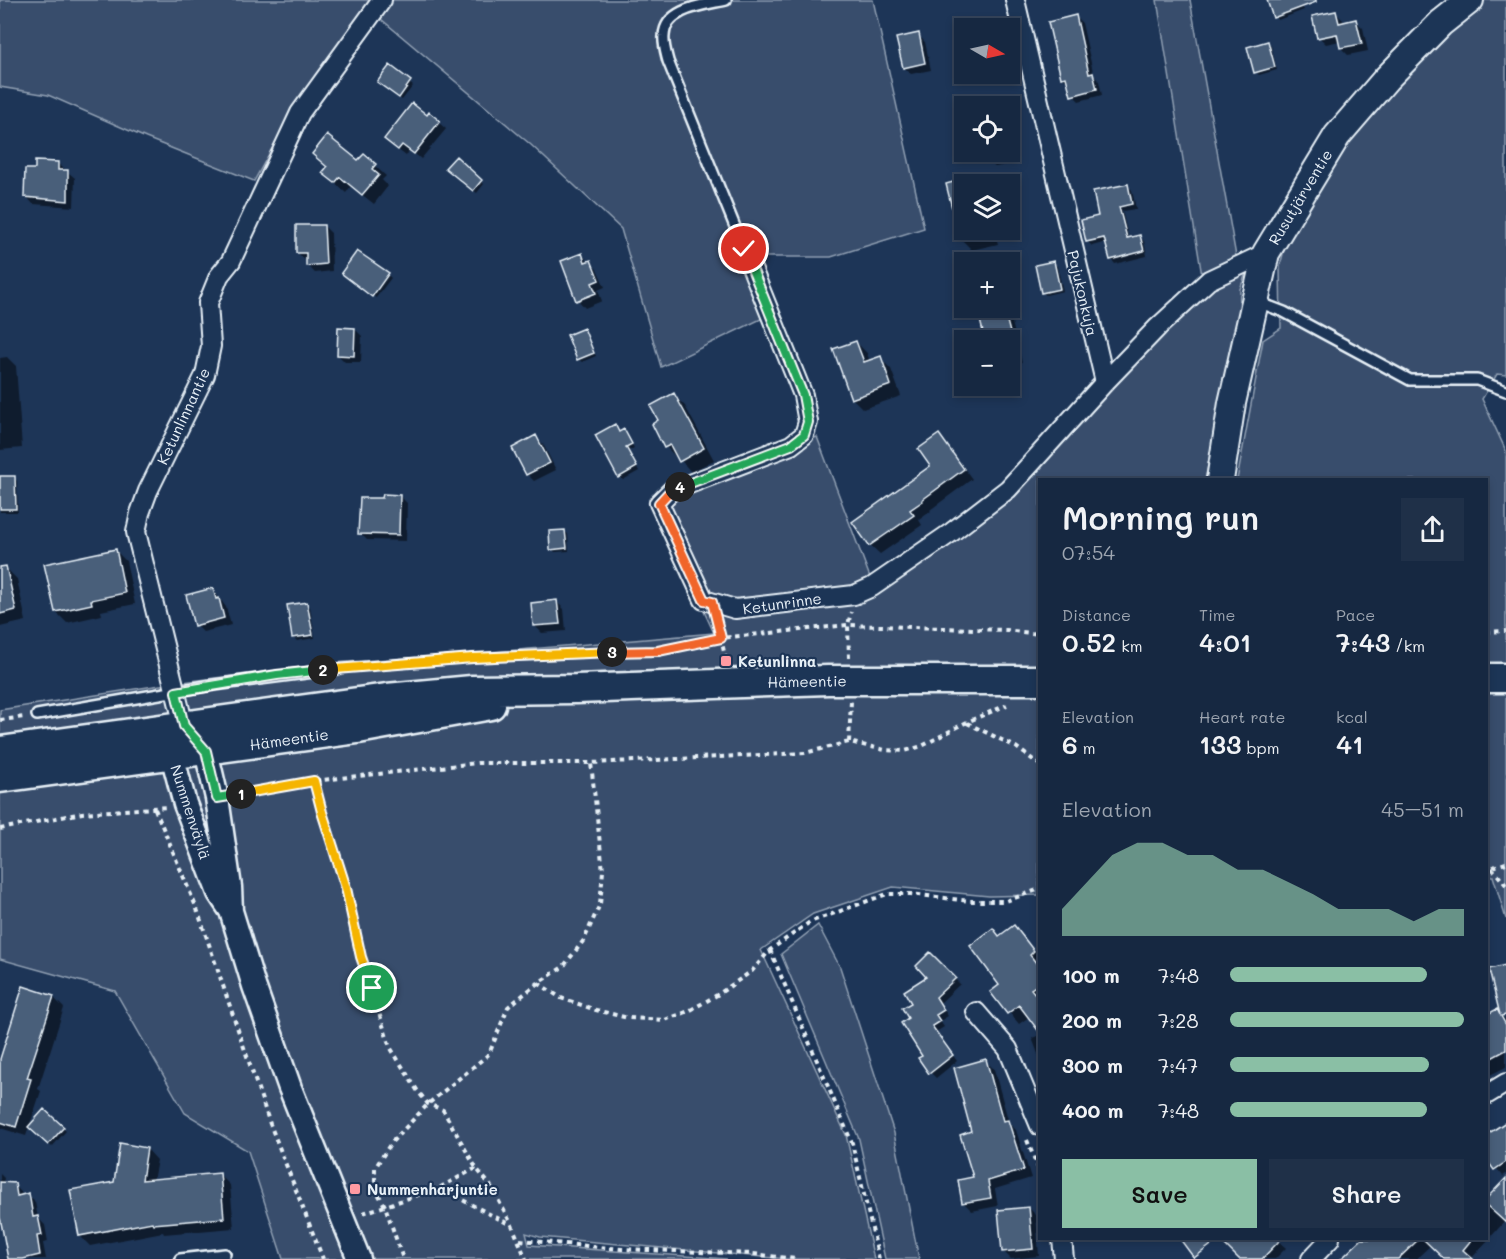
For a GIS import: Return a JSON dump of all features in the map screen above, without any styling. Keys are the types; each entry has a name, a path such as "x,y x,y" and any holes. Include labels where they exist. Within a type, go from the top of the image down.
{"main road":[{"name":"Rusutjärventie","path":"1220,478 1232,403 1266,253 1337,136 1386,79 1441,23 1470,0"},
{"path":"1488,678 1506,678"},
{"name":"Hämeentie","path":"0,751 387,699 472,690 576,689 828,680 1038,680"},
{"name":"Hämeentie","path":"0,778 358,729 576,689"}],"street":[{"name":"Ketunlinnantie","path":"184,726 136,532 140,513 148,491 205,375 211,346 208,303 219,276 231,261 300,113 382,0"},
{"name":"Pajukonkuja","path":"1015,0 1105,382"},
{"path":"712,602 704,600 659,503 671,490 791,445 804,435 808,422 803,395 744,249"},
{"path":"1105,382 1158,327 1209,280 1266,253"},
{"name":"Ketunrinne","path":"712,602 735,609 854,595 872,587 952,532 1008,489 1105,382"},
{"name":"Nummenväylä","path":"231,911 219,893 185,804 172,756 184,726 206,751 217,798 230,887 231,911 254,986 290,1088 359,1259"},
{"path":"976,1012 1008,1049 1038,1121"},
{"path":"1488,1094 1506,1083"},
{"path":"1062,1240 1064,1259"},
{"path":"1311,1259 1329,1240"}],"lane":[{"path":"726,0 685,10 670,20 663,36 668,61 744,249"},
{"path":"1255,301 1284,312 1410,380 1478,380 1506,391"},
{"path":"38,715 277,675 337,669"},
{"path":"180,1259 225,1254"}],"path":[{"path":"849,662 848,625 854,595"},
{"path":"712,602 726,662"},
{"path":"337,669 473,658 658,651 721,638 848,625 1006,630 1038,634"},
{"path":"1488,632 1506,631"},
{"path":"849,742 851,700"},
{"path":"217,798 314,781 477,763 591,763 805,753 849,742 885,750 905,751 922,746 967,722 1007,705"},
{"path":"0,720 38,715"},
{"path":"967,722 1016,747 1038,764"},
{"path":"403,1259 385,1206 375,1188 375,1168 390,1143 428,1104 489,1054 508,1007 538,982 563,967 584,940 600,904 603,871 591,763"},
{"path":"314,781 346,888 361,957 390,1047 428,1104 443,1110 476,1168 490,1185 512,1225 526,1259"},
{"path":"0,829 82,813 155,809 185,804"},
{"path":"155,809 197,909 270,1124 323,1259"},
{"path":"1488,863 1506,885"},
{"path":"1493,867 1506,863"},
{"path":"538,982 561,998 596,1010 628,1018 665,1020 689,1011 717,995 752,971 770,950 810,922 887,894 911,894 970,901 1006,901 1038,890"},
{"path":"770,950 852,1143 879,1259"},
{"path":"360,1206 363,1214 440,1188 476,1168"},
{"path":"440,1188 512,1225"},
{"path":"519,1240 622,1249 753,1254 796,1259"}],"shaded area":[{"path":"0,0 373,0 280,134 254,181 146,138 48,95 0,87"},
{"path":"390,0 873,0 924,228 831,257 757,257 763,318 661,367 621,229 530,144 381,19"},
{"path":"1157,0 1190,0 1237,262 1252,257 1240,289 1239,315 1205,478 1038,478 1038,895 989,896 893,887 813,914 761,950 846,1135 874,1259 785,1259 540,1237 526,1233 529,1245 727,1259 283,1259 248,1151 185,1113 115,991 0,959 0,710 167,684 334,663 714,633 651,497 817,437 871,580 990,499 1203,282"},
{"path":"1464,0 1506,0 1506,375 1497,374 1482,399 1506,451 1506,919 1493,876 1488,876 1488,478 1237,478 1263,340 1281,328 1280,266 1300,186"},
{"path":"818,925 840,967 894,1133 919,1259 885,1259 859,1139 781,954"}],"building":[{"path":"1267,0 1316,0 1316,2 1273,18"},
{"path":"1336,11 1339,23 1356,19 1362,44 1340,48 1337,34 1317,38 1312,16"},
{"path":"1076,15 1089,74 1093,73 1097,89 1071,96 1066,77 1061,78 1048,22"},
{"path":"919,33 925,63 903,68 896,38"},
{"path":"1268,41 1275,67 1254,73 1247,47"},
{"path":"390,65 411,81 399,98 377,82"},
{"path":"412,103 427,115 429,112 440,121 414,154 402,145 398,150 384,139"},
{"path":"327,135 358,160 364,154 376,164 372,169 379,175 362,195 340,177 335,183 322,173 327,167 312,154"},
{"path":"456,156 482,180 473,191 445,168"},
{"path":"35,161 58,162 58,170 68,170 68,201 24,197 25,169 35,169"},
{"path":"954,182 954,216 946,184"},
{"path":"1128,184 1132,204 1119,207 1127,238 1140,235 1144,251 1110,260 1104,238 1086,242 1081,220 1098,216 1093,191"},
{"path":"296,225 324,225 326,264 306,266 306,253 296,253"},
{"path":"357,251 389,273 372,297 341,273"},
{"path":"582,253 585,262 591,260 599,280 592,283 596,293 576,301 561,261"},
{"path":"1054,261 1060,289 1041,293 1035,265"},
{"path":"980,318 1006,318 1009,330 982,330"},
{"path":"338,327 355,328 354,356 337,355"},
{"path":"584,328 594,353 577,360 567,335"},
{"path":"856,341 864,362 881,356 891,385 851,399 833,349"},
{"path":"674,393 704,448 679,462 670,445 664,448 652,424 658,420 650,406"},
{"path":"615,424 619,432 624,429 632,444 626,447 637,467 618,478 595,435"},
{"path":"939,434 964,469 910,510 914,515 869,546 852,522 930,466 918,449"},
{"path":"536,435 550,463 526,475 512,448"},
{"path":"0,476 15,476 16,509 0,509"},
{"path":"383,494 400,495 399,535 358,534 360,498 382,498"},
{"path":"565,530 567,548 550,550 549,531"},
{"path":"116,549 125,593 91,600 92,604 55,612 44,564"},
{"path":"6,566 16,610 0,614 0,567"},
{"path":"213,588 216,599 219,598 224,618 194,626 186,595"},
{"path":"557,600 560,624 533,626 531,603"},
{"path":"307,602 313,635 292,638 287,605"},
{"path":"1014,925 1034,951 1030,955 1038,965 1038,984 1031,989 1038,998 1038,1030 1019,1005 1007,1014 990,992 999,985 970,946 993,928 999,936"},
{"path":"930,952 956,978 936,997 944,1010 936,1015 940,1021 932,1026 953,1055 929,1074 918,1058 922,1056 901,1023 908,1018 902,1008 911,1003 904,991 926,977 916,966"},
{"path":"1506,965 1506,1015 1501,1016 1506,1025 1506,1050 1488,1060 1488,1014 1497,1009 1500,1015 1489,969"},
{"path":"23,986 54,996 27,1078 31,1079 16,1127 0,1122 0,1059"},
{"path":"986,1059 1003,1121 1008,1120 1024,1170 988,1181 991,1198 962,1203 958,1180 973,1177 960,1135 971,1131 954,1068"},
{"path":"44,1109 64,1127 48,1145 28,1127"},
{"path":"1506,1122 1506,1162 1494,1170 1488,1162 1488,1134"},
{"path":"120,1143 147,1148 142,1180 220,1173 224,1218 153,1224 152,1222 79,1236 70,1190 114,1182"},
{"path":"1506,1178 1506,1223 1488,1207 1488,1197"},
{"path":"0,1182 15,1183 17,1196 29,1193 33,1217 38,1216 42,1235 37,1236 40,1255 23,1259 8,1259 0,1217"},
{"path":"1029,1207 1033,1249 1002,1252 998,1210"},
{"path":"1181,1240 1218,1240 1194,1258"},
{"path":"1220,1240 1280,1240 1262,1259 1239,1259"},
{"path":"1361,1240 1418,1240 1398,1259 1341,1259"},
{"path":"1424,1240 1471,1240 1463,1250 1473,1259 1444,1259"}],"place":[{"name":"Ketunlinna","path":"726,661"},
{"name":"Nummenharjuntie","path":"355,1189"}],"route":[{"path":"372,988 361,957 346,888 314,781 217,798 206,751 184,726 176,692 277,675 337,669 473,658 658,651 721,638 712,602 704,600 659,503 671,490 791,445 804,435 808,422 803,395 744,249"}]}
